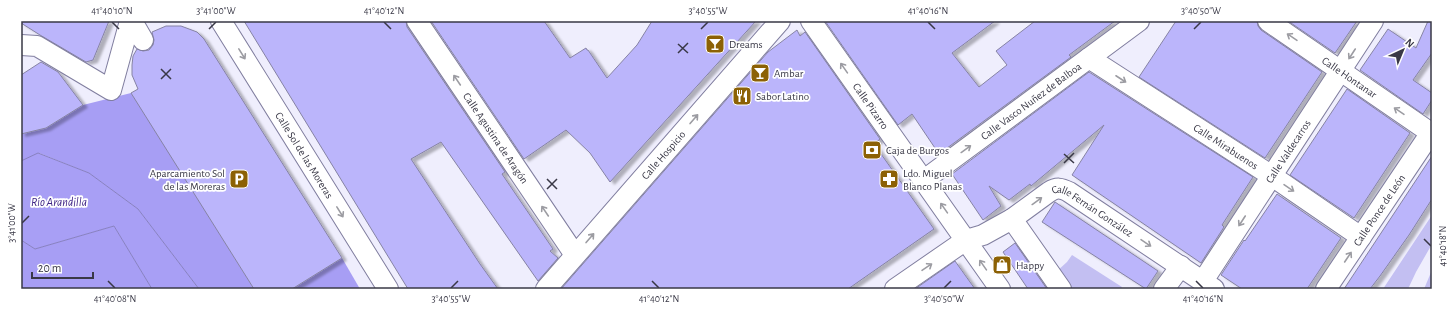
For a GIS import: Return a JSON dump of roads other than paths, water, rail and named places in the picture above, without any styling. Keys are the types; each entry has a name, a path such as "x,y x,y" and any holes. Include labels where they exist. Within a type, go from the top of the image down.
{"street":[{"path":"131,21 143,40"},
{"path":"21,45 37,46 111,90 131,21"},
{"name":"Calle Sol de las Moreras","path":"221,21 388,289"},
{"name":"Calle Agustina de Aragón","path":"417,21 575,255"},
{"name":"Calle Hospicio","path":"546,289 780,21"},
{"name":"Calle Pizarro","path":"811,21 1000,289"},
{"name":"Calle Vasco Nuñez de Balboa","path":"924,180 1139,21"},
{"name":"Calle Hontanar","path":"1268,21 1432,132"},
{"name":"Calle Valdecarros","path":"1209,285 1272,176 1374,21"},
{"name":"Calle Mirabuenos","path":"1089,58 1272,176 1361,237"},
{"name":"Calle Ponce de León","path":"1326,289 1432,132"},
{"name":"Calle Fernán González","path":"895,289 966,240 983,235 1012,219 1055,188 1060,188 1069,192 1209,285"},
{"path":"1012,219 1061,289"},
{"path":"1164,289 1181,266"}],"water":[{"name":"Río Arandilla","path":"38,153 89,173 138,209 199,289 152,289 114,226 35,249 21,240 21,161"}],"place":[{"name":"Dreams","path":"715,44"},
{"name":"Ambar","path":"760,73"},
{"name":"Sabor Latino","path":"742,96"},
{"name":"Caja de Burgos","path":"872,150"},
{"name":"Aparcamiento Sol de las Moreras","path":"239,179"},
{"name":"Ldo. Miguel Blanco Planas","path":"889,179"},
{"name":"Happy","path":"1002,265"}]}
